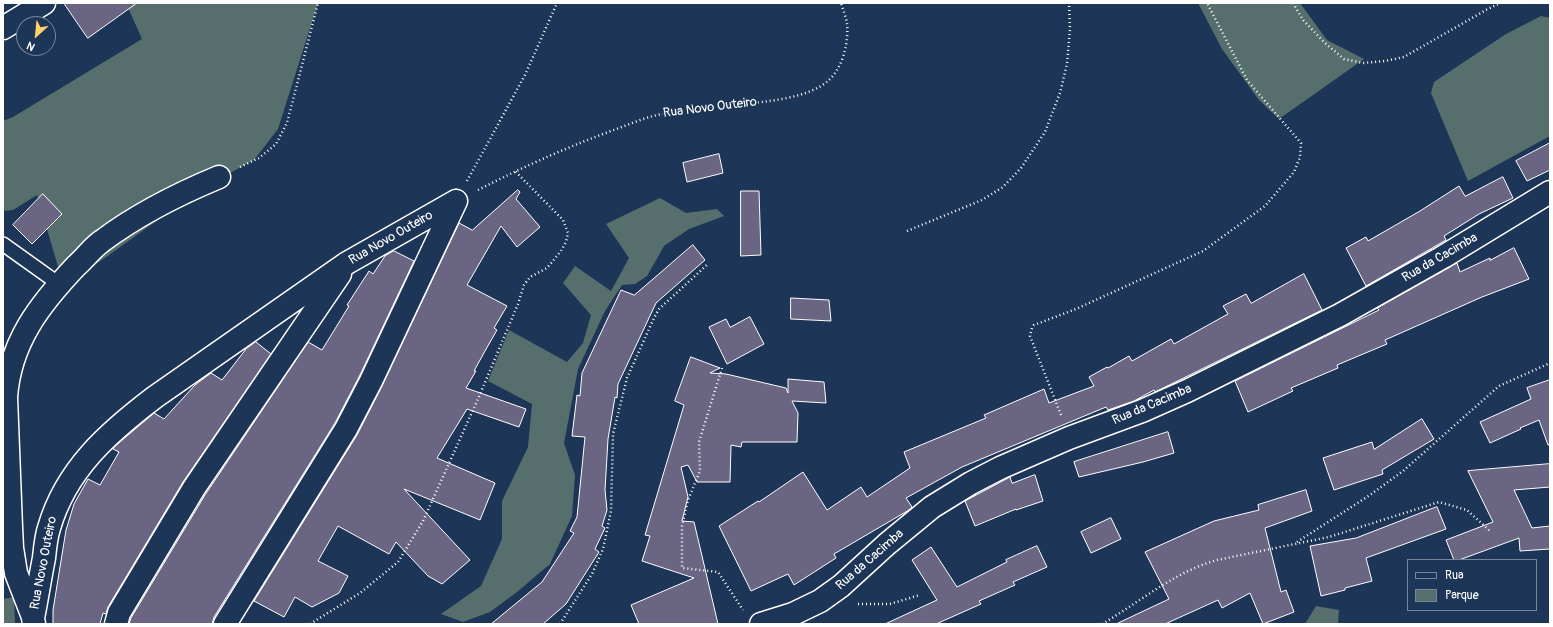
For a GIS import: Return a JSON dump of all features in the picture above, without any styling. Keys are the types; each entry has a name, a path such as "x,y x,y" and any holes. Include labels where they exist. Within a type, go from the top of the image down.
{"street":[{"path":"3,28 44,3"},
{"path":"33,621 16,573 12,548 5,468 7,378 11,362 27,327 58,284 100,242 122,227 190,189 219,177"},
{"name":"Rua da Cacimba","path":"761,624 793,614 820,601 841,586 887,544 932,507 971,482 1069,438 1142,411 1180,394 1340,315 1443,257 1550,192"},
{"path":"225,624 346,428 374,374 456,201"},
{"name":"Rua Novo Outeiro","path":"33,621 49,529 54,511 62,493 86,458 129,416 347,263 456,201"},
{"path":"116,624 119,613 194,488 347,263"}],"lane":[{"path":"3,244 58,284"}],"path":[{"path":"219,177 259,158 276,144 287,123 318,3"},
{"path":"456,201 525,75 557,3"},
{"name":"Rua Novo Outeiro","path":"456,201 515,171 578,143 652,116 684,110 786,99 820,86 830,79 838,68 844,52 847,38 846,23 841,3"},
{"path":"907,230 982,200 1004,187 1021,168 1045,132 1060,93 1066,64 1070,29 1069,3"},
{"path":"1069,438 1030,336 1034,325 1076,309 1203,251 1265,206 1294,172 1300,157 1301,144 1246,80 1207,3"},
{"path":"1293,3 1303,20 1325,43 1344,59 1363,63 1385,61 1404,57 1500,3"},
{"path":"310,624 360,593 398,562 423,522 493,363 518,304 524,285 530,277 548,268 566,242 568,233 563,220 515,171"},
{"path":"560,624 592,574 603,549 611,511 613,434 632,364 654,318 660,309 708,264"},
{"path":"1295,544 1403,472 1499,386 1550,364"},
{"path":"722,368 699,442 700,471 688,500 682,526 682,568 718,572 743,611"},
{"path":"1102,624 1180,574 1200,565 1216,560 1355,530 1439,502 1467,510 1490,531"},
{"path":"856,604 890,604 920,595"}],"green space":[{"path":"126,3 318,3 278,129 254,160 204,187 64,287 37,195 13,210 3,211 3,121 13,117 142,39"},
{"path":"1198,3 1300,3 1327,40 1364,59 1279,119 1259,100 1222,49"},
{"path":"1541,16 1550,18 1550,136 1468,181 1431,93 1434,82 1506,34"},
{"path":"660,198 686,213 717,209 724,216 689,229 664,246 647,276 635,284 622,285 605,311 578,369 564,443 575,475 572,516 550,564 517,592 490,612 463,622 441,614 481,586 502,539 502,501 528,447 532,404 488,381 509,330 567,362 583,343 591,315 563,283 575,266 611,291 629,258 606,224"},
{"path":"14,597 15,624 3,624 3,599"},
{"path":"1316,606 1339,610 1338,624 1305,624"}],"building":[{"path":"64,3 137,3 88,38"},
{"path":"1550,143 1550,170 1527,181 1516,161"},
{"path":"719,154 723,173 687,182 683,163"},
{"path":"1503,177 1513,198 1479,214 1444,236 1446,240 1366,286 1346,248 1366,237 1368,241 1420,211 1459,186 1465,196"},
{"path":"518,190 520,192 516,199 540,227 517,247 501,226 467,285 507,306 494,328 497,330 466,388 526,409 519,427 467,409 437,458 495,483 480,520 404,489 470,560 442,584 428,576 396,542 389,554 338,526 318,561 348,576 339,593 312,607 295,597 284,617 254,601 357,435 382,386 459,223 472,230"},
{"path":"741,191 759,191 761,255 741,256"},
{"path":"43,194 62,214 32,244 13,225"},
{"path":"693,245 705,260 656,303 618,384 617,398 615,397 608,439 605,490 607,510 602,526 605,528 595,549 599,552 566,604 543,624 491,624 542,582 574,533 570,531 577,517 585,437 572,436 577,395 580,396 582,373 621,290 634,295"},
{"path":"1514,248 1529,279 1482,297 1385,340 1387,344 1337,365 1338,368 1291,388 1293,391 1248,412 1235,381 1379,310 1377,308 1457,263 1460,272 1490,258 1490,260"},
{"path":"394,251 414,261 360,375 335,423 214,617 212,624 129,624 131,618 205,495 308,342 322,350 349,306 347,305 369,271 373,274 385,256"},
{"path":"1304,274 1322,310 1155,392 1154,390 1134,401 1108,410 1106,407 962,467 906,498 912,507 909,510 834,554 836,558 794,585 788,574 751,591 719,526 758,501 759,502 803,472 827,510 861,487 867,497 910,468 904,452 986,418 984,415 1044,389 1049,403 1094,386 1089,377 1107,367 1108,368 1129,356 1132,361 1171,339 1174,344 1228,314 1223,306 1246,294 1251,303"},
{"path":"791,298 829,300 831,321 791,319"},
{"path":"750,317 764,344 727,364 709,327 726,319 730,327"},
{"path":"256,342 271,354 183,482 108,607 106,614 103,613 100,624 53,624 53,610 66,530 74,504 88,479 100,485 119,452 113,449 114,447 154,413 164,419 195,385 211,373 222,380 246,349"},
{"path":"691,357 720,368 710,373 726,374 786,388 788,393 788,379 824,382 826,403 792,401 798,413 797,442 742,442 741,447 731,445 730,482 697,482 688,465 681,467 688,497 682,521 694,522 718,624 639,624 631,605 694,578 642,561 650,536 645,535 684,405 675,401"},
{"path":"1550,380 1550,445 1548,445 1539,420 1490,443 1480,422 1531,399 1527,388"},
{"path":"1422,419 1434,439 1382,470 1383,474 1334,490 1323,458 1372,442 1374,449"},
{"path":"1168,432 1174,453 1079,477 1074,462"},
{"path":"1550,464 1550,487 1514,490 1532,528 1550,526 1550,549 1520,551 1519,538 1462,559 1454,559 1446,540 1493,522 1468,471"},
{"path":"1035,475 1043,501 1016,509 975,526 965,501 1010,477 1012,483"},
{"path":"1306,490 1312,511 1265,528 1281,592 1286,590 1294,612 1263,624 1250,593 1222,608 1218,600 1165,624 1116,624 1169,599 1145,552 1214,521 1259,510 1258,505"},
{"path":"1437,507 1446,529 1366,558 1372,581 1321,596 1310,546 1356,538"},
{"path":"1111,518 1121,539 1091,553 1081,532"},
{"path":"1037,546 1047,567 1013,582 1015,585 979,601 981,604 936,624 885,624 937,600 912,560 931,547 957,587 1007,562 1006,560"}]}
